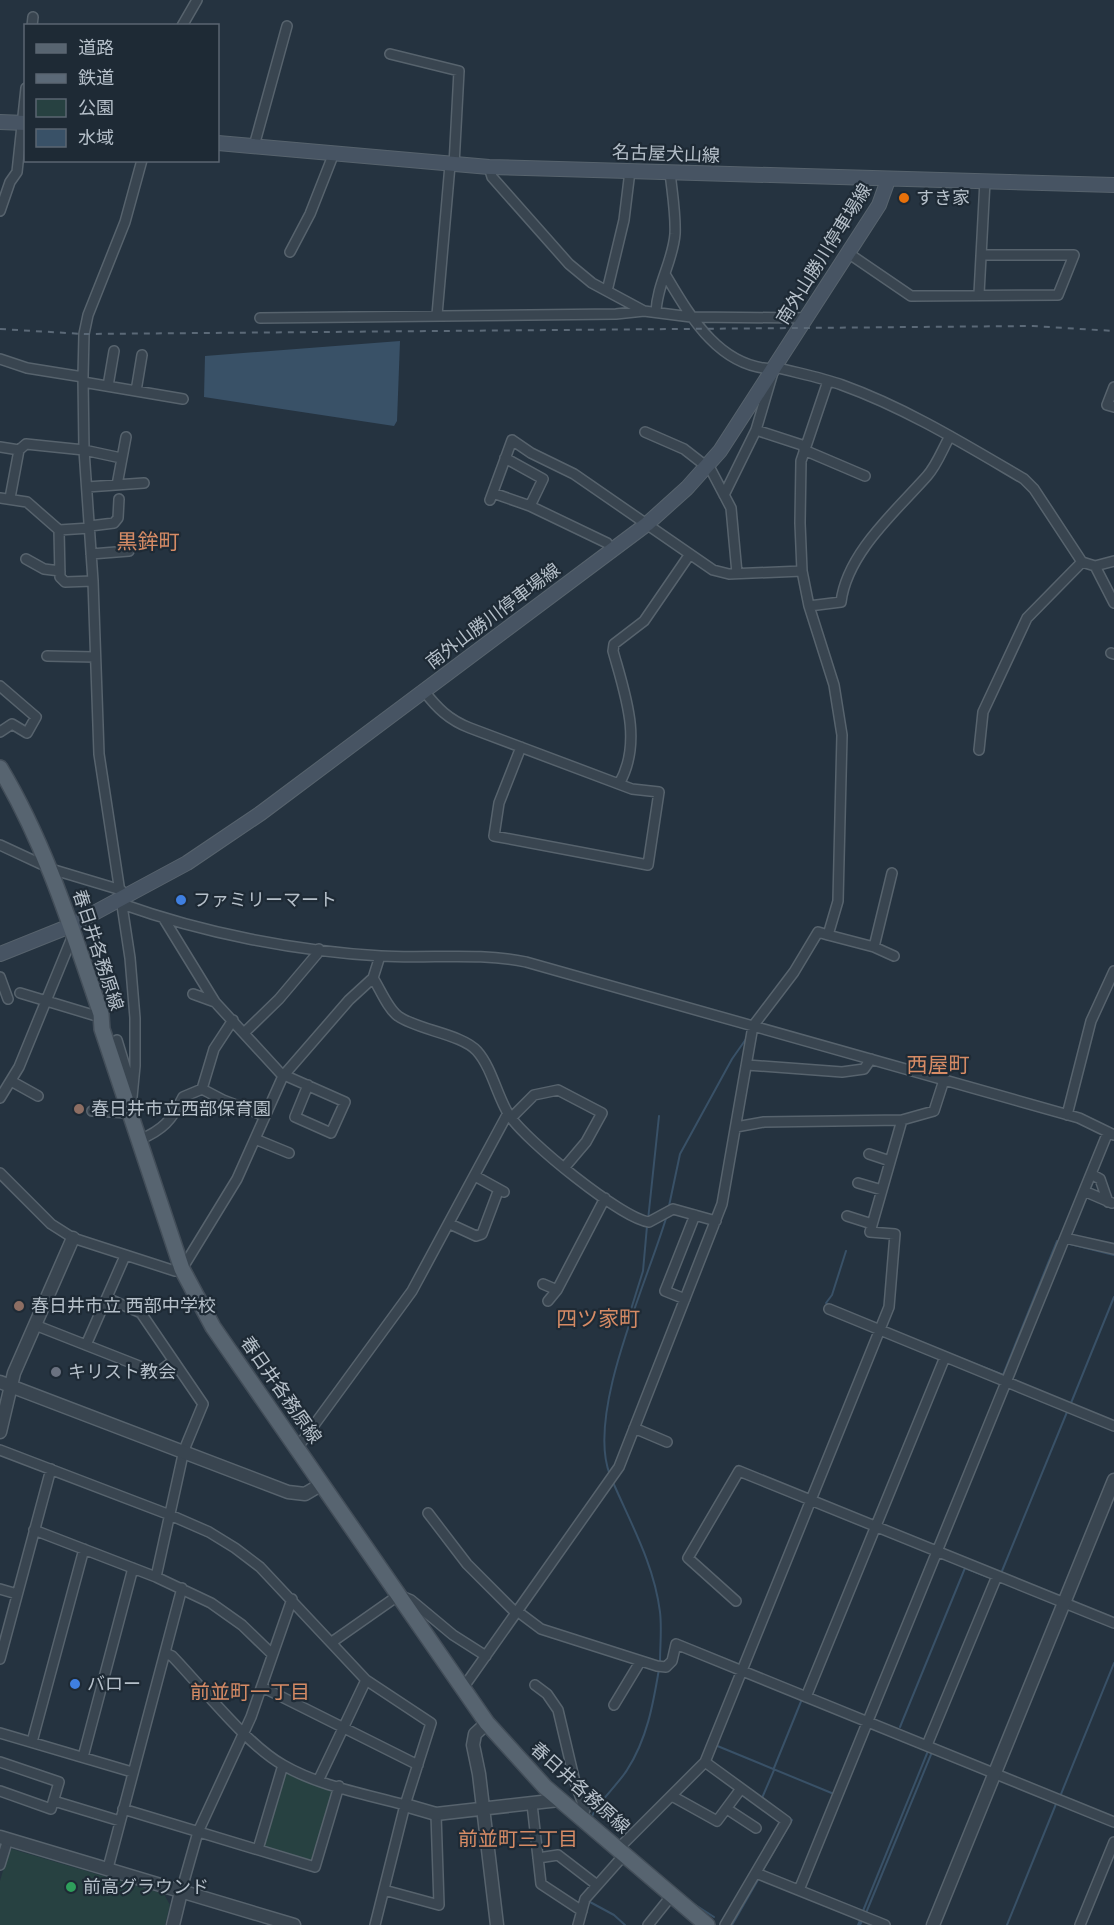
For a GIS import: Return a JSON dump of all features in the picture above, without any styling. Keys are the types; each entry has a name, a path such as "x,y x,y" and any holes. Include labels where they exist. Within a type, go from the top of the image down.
{"main road":[{"path":"0,122 24,123"},
{"name":"名古屋犬山線","path":"219,143 489,167 1114,185"},
{"name":"南外山勝川停車場線","path":"0,954 72,930 122,898 186,863 261,813 647,524 687,488 720,451 879,205 888,180"},
{"name":"春日井各務原線","path":"0,768 18,797 50,867 101,1014 102,1029 129,1101 139,1140 182,1269 213,1327 487,1723 559,1800 707,1925"}],"street":[{"path":"183,24 196,0"},
{"path":"254,146 287,26"},
{"path":"390,54 459,71 437,315"},
{"path":"0,211 10,182 17,172 24,123"},
{"path":"290,252 310,214 334,153"},
{"path":"129,1101 135,1018 122,898 99,754 93,581 84,450 83,379 84,333 88,315 125,222 141,162"},
{"path":"489,167 492,177 569,264 607,291 644,311"},
{"path":"607,291 624,220 630,171"},
{"path":"656,312 657,293 665,274 675,234 670,172"},
{"path":"979,294 985,181"},
{"path":"848,252 911,296 1058,295 1074,255 981,255"},
{"path":"665,274 691,317 719,348 757,369 775,368 828,381 867,394 950,436 1024,479 1034,489 1082,562 1095,566 1114,561"},
{"path":"260,318 615,314 644,311 668,316 691,317 806,318"},
{"path":"108,386 114,351"},
{"path":"136,391 142,355"},
{"path":"0,359 27,368 108,386 183,399"},
{"path":"724,495 756,430 775,368"},
{"path":"828,381 804,448 800,478 802,571 809,606 834,685 842,735 838,901 828,936"},
{"path":"1114,387 1107,405 1114,407"},
{"path":"756,430 804,448 865,476"},
{"path":"645,432 684,449 708,465 731,508 737,573"},
{"path":"809,606 841,602 847,580 868,542 911,490 928,475 950,436"},
{"path":"117,485 126,437"},
{"path":"612,550 607,543 530,506 492,496 512,440 531,453 574,474 722,574 802,571"},
{"path":"119,499 118,518 114,523 59,530 27,502 3,500 20,450 26,444 84,450 121,458"},
{"path":"0,447 20,450"},
{"path":"505,458 543,479 530,506"},
{"path":"87,487 144,483"},
{"path":"59,530 60,577 65,582 93,581"},
{"path":"91,554 129,551"},
{"path":"619,784 630,757 631,737 628,702 613,651 614,644 644,621 690,554"},
{"path":"26,558 44,569 60,571"},
{"path":"979,750 983,712 1028,618 1082,562"},
{"path":"1095,566 1114,603"},
{"path":"47,656 95,657"},
{"path":"0,686 36,717 27,733 12,724 0,732"},
{"path":"424,691 439,710 454,721 632,789 659,792 648,865 494,836 499,803 521,747"},
{"path":"0,845 122,898 164,919 202,930 380,956 503,957 1067,1114 1111,1133 1091,1174 799,1890"},
{"path":"874,947 892,873"},
{"path":"164,919 215,1002 283,1075 308,1085 345,1102 331,1133 295,1117 308,1085"},
{"path":"2,1092 11,1081 46,1001 72,930"},
{"path":"463,1688 619,1467 722,1204 747,1065 757,1026 818,932 874,947 894,956"},
{"path":"245,1032 279,999 317,954 318,948"},
{"path":"0,1173 51,1224 73,1238 175,1271 182,1269 237,1179 283,1075 349,1000 373,978 380,956"},
{"path":"1067,1114 1091,1021 1114,972"},
{"path":"0,977 8,999"},
{"path":"373,978 397,1016 466,1042 478,1052 509,1115 564,1168 605,1198 640,1221 649,1222 672,1209 716,1221"},
{"path":"20,993 101,1014"},
{"path":"193,994 215,1002"},
{"path":"202,1089 214,1048 233,1020"},
{"path":"117,1040 129,1101"},
{"path":"747,1065 842,1072 864,1069 871,1059"},
{"path":"736,1127 764,1122 902,1120 934,1111 944,1080"},
{"path":"11,1081 38,1096"},
{"path":"202,1089 223,1100 265,1116"},
{"path":"139,1140 158,1132 170,1122 183,1097 202,1089"},
{"path":"298,1447 412,1291 509,1115 534,1095 558,1090 602,1113 586,1142 564,1168"},
{"path":"92,1111 129,1101"},
{"path":"578,1925 585,1899 621,1852 705,1762 890,1306 895,1234 870,1232 902,1120"},
{"path":"255,1139 289,1153"},
{"path":"869,1154 890,1161"},
{"path":"1091,1174 1100,1179 1111,1202"},
{"path":"450,1224 476,1236 482,1234 501,1193 475,1176"},
{"path":"858,1183 882,1190"},
{"path":"1084,1191 1111,1202"},
{"path":"548,1301 557,1290 605,1198"},
{"path":"685,1299 665,1291 695,1215"},
{"path":"847,1216 872,1224"},
{"path":"0,1432 5,1383 35,1325 73,1238"},
{"path":"1065,1238 1114,1250"},
{"path":"86,1345 125,1256"},
{"path":"543,1284 557,1290"},
{"path":"107,1298 141,1313 203,1404 184,1450 156,1577"},
{"path":"829,1309 1114,1426"},
{"path":"35,1325 157,1372 173,1361"},
{"path":"806,1697 945,1357"},
{"path":"5,1383 184,1450 288,1492 305,1494 322,1484"},
{"path":"634,1428 667,1442"},
{"path":"0,1450 170,1515 209,1532 235,1548 292,1599 366,1680 431,1723 405,1805 375,1925"},
{"path":"0,1659 51,1469"},
{"path":"736,1601 688,1558 739,1471 1114,1623"},
{"path":"933,1925 1114,1480"},
{"path":"428,1513 467,1564 516,1612 541,1629 640,1662 666,1667 672,1661 676,1644 1114,1822"},
{"path":"34,1530 182,1588 219,1608 272,1654"},
{"path":"32,1742 84,1549"},
{"path":"83,1757 133,1568"},
{"path":"927,1745 997,1576"},
{"path":"108,1868 182,1588"},
{"path":"0,1589 17,1594"},
{"path":"332,1642 399,1595 411,1600 453,1635 486,1656"},
{"path":"173,1925 198,1832 244,1732 292,1599"},
{"path":"165,1653 172,1656 262,1751 283,1765 319,1779 436,1814 559,1800"},
{"path":"614,1706 640,1662"},
{"path":"319,1779 366,1680"},
{"path":"535,1686 547,1694 558,1710 575,1782 585,1810 580,1817"},
{"path":"262,1687 417,1765"},
{"path":"487,1723 475,1734 473,1745 497,1925"},
{"path":"0,1733 132,1772"},
{"path":"0,1762 59,1782 51,1809 0,1791"},
{"path":"705,1762 740,1790 786,1821 725,1925"},
{"path":"258,1850 283,1765"},
{"path":"123,1809 315,1867 339,1786"},
{"path":"672,1796 717,1821 740,1790"},
{"path":"54,1801 120,1821"},
{"path":"532,1804 541,1884 582,1911"},
{"path":"727,1809 756,1828"},
{"path":"384,1890 439,1905 436,1814"},
{"path":"0,1865 4,1838 294,1925"},
{"path":"1080,1925 1114,1842"},
{"path":"538,1858 558,1855 597,1885"},
{"path":"756,1873 885,1925"},
{"path":"648,1925 672,1895"}],"green space":[{"path":"287,1771 334,1791 311,1861 265,1848 263,1844 284,1773"},
{"name":"前高グラウンド","path":"9,1850 164,1894 170,1905 165,1925 0,1925 0,1881"}],"water":[{"path":"400,341 397,421 394,426 204,397 205,356"}],"waterway":[{"path":"834,896 836,808"},
{"path":"804,963 822,935"},
{"path":"669,1206 680,1154 732,1059 746,1039"},
{"path":"648,1220 659,1116"},
{"path":"610,1475 605,1449 606,1417 612,1382 622,1345 667,1215"},
{"path":"629,1322 643,1271 647,1226"},
{"path":"955,1356 1003,1375 1057,1241"},
{"path":"1070,1244 1114,1255"},
{"path":"830,1306 826,1303 832,1295 846,1251"},
{"path":"1071,1403 1114,1297"},
{"path":"1002,1571 1067,1412"},
{"path":"612,1480 653,1577 661,1618 660,1663"},
{"path":"900,1727 965,1568 988,1577"},
{"path":"1061,1794 1114,1663"},
{"path":"592,1817 627,1770 640,1746 652,1709 659,1669"},
{"path":"774,1768 802,1699"},
{"path":"715,1745 834,1794"},
{"path":"863,1911 928,1751"},
{"path":"866,1913 932,1752"},
{"path":"761,1873 792,1820 762,1798 774,1770"},
{"path":"1007,1925 1056,1804"},
{"path":"732,1925 759,1878"},
{"path":"590,1902 614,1915 625,1925"},
{"path":"694,1904 714,1917"},
{"path":"858,1925 860,1920"},
{"path":"860,1925 862,1921"}],"railway":[{"path":"0,329 84,334 1033,326 1114,331"}],"place":[{"name":"すき家","path":"904,198"},
{"name":"ファミリーマート","path":"181,900"},
{"name":"春日井市立西部保育園","path":"79,1109"},
{"name":"春日井市立 西部中学校","path":"19,1306"},
{"name":"キリスト教会","path":"56,1372"},
{"name":"バロー","path":"75,1684"},
{"name":"前高グラウンド","path":"71,1887"}],"district":[{"name":"黒鉾町","path":"148,542"},
{"name":"西屋町","path":"938,1065"},
{"name":"四ツ家町","path":"598,1319"},
{"name":"前並町一丁目","path":"250,1693"},
{"name":"前並町三丁目","path":"518,1840"}]}
